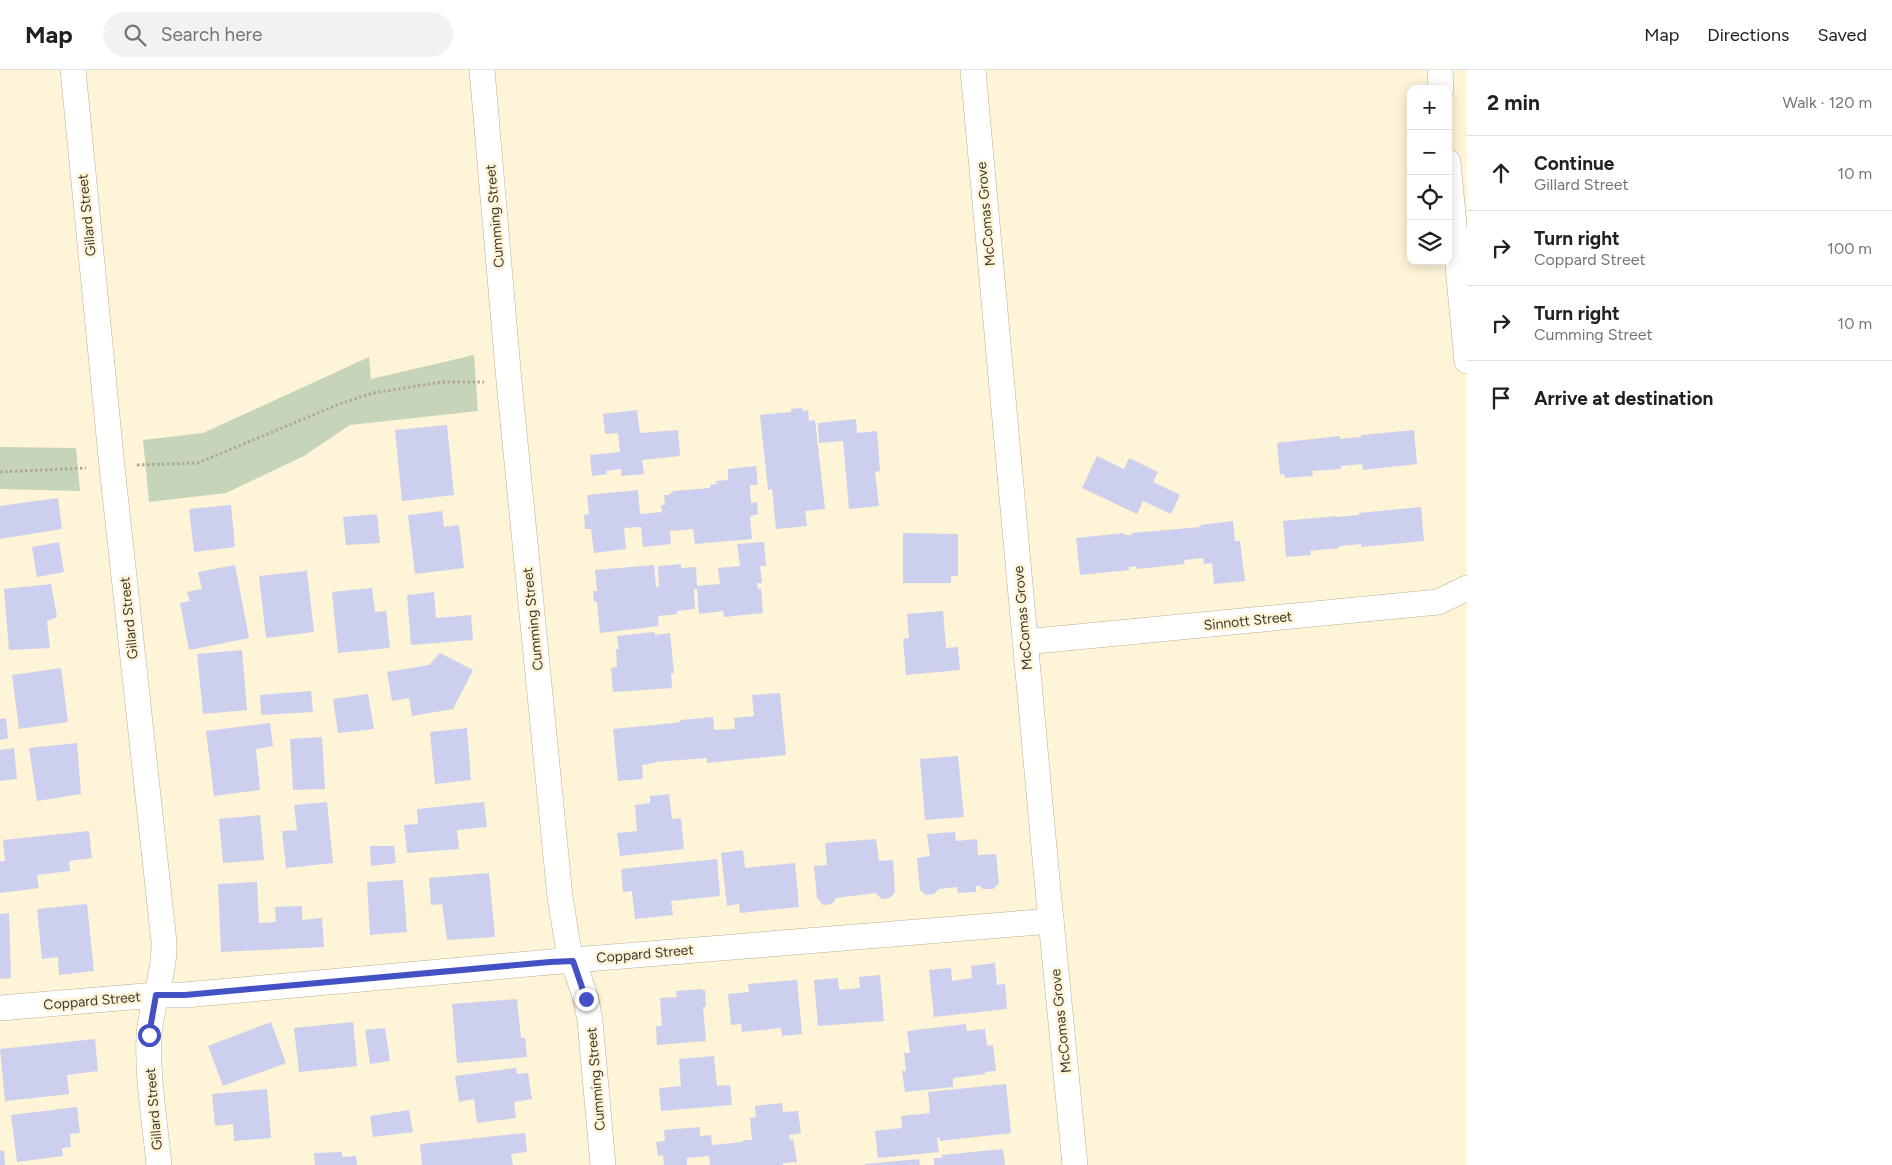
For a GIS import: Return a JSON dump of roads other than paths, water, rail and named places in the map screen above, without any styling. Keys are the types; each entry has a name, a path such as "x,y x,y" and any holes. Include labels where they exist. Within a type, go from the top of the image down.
{"street":[{"name":"Gillard Street","path":"73,70 112,466 164,942 162,975 150,1026 149,1056 159,1165"},
{"name":"Cumming Street","path":"482,70 560,896 568,946 586,999 590,1020 603,1165"},
{"name":"McComas Grove","path":"973,70 1075,1165"},
{"path":"1440,70 1441,85"},
{"path":"1449,175 1467,361"},
{"name":"Sinnott Street","path":"1025,642 1438,602 1467,588"},
{"name":"Coppard Street","path":"0,1008 156,995 185,995 1051,921"}]}
